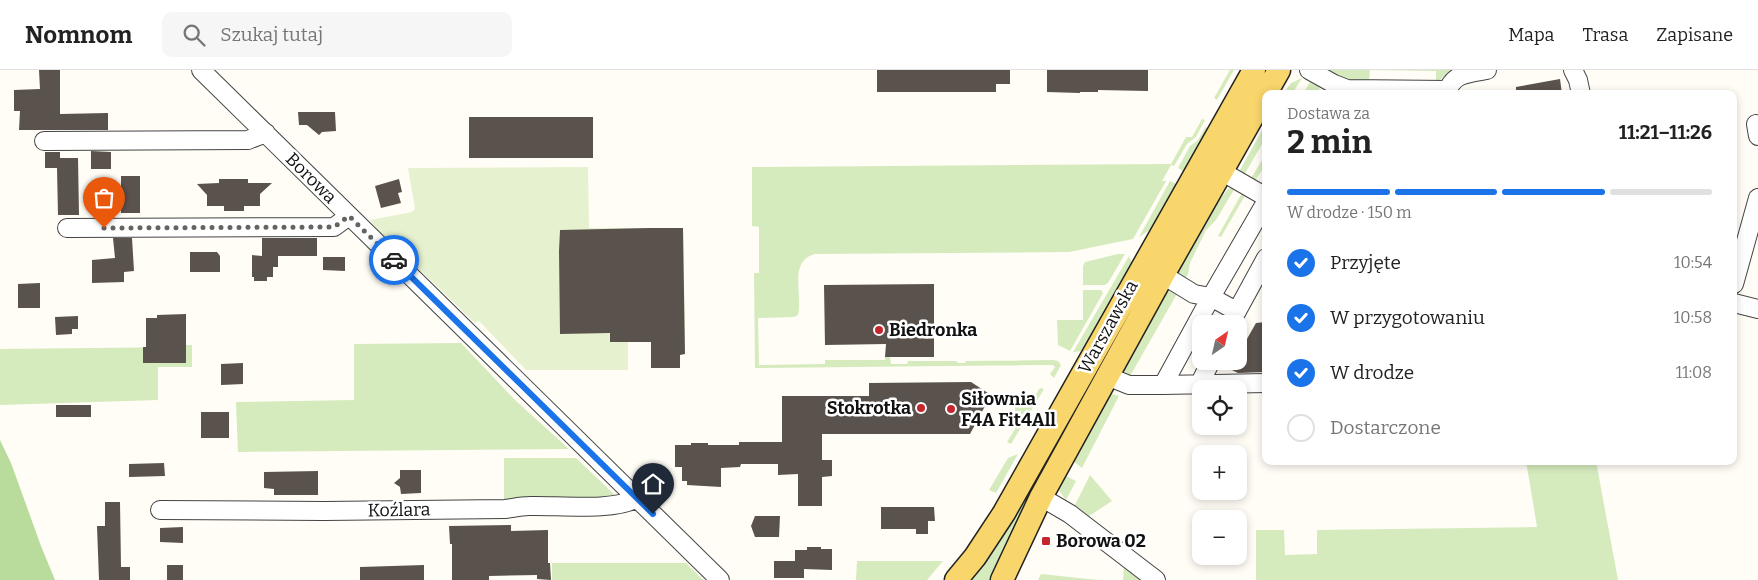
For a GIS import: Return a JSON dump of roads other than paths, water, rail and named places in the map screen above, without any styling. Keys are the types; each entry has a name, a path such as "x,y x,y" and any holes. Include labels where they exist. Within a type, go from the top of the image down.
{"main road":[{"name":"Warszawska","path":"956,580 975,557 1004,513 1254,70"},
{"name":"Warszawska","path":"1268,90 1279,70"},
{"name":"Warszawska","path":"1002,580 1040,497 1262,100"}],"street":[{"name":"Borowa","path":"200,70 720,580"},
{"path":"1309,70 1347,89 1381,90"},
{"path":"1449,90 1453,81 1458,77 1464,74 1488,70"},
{"path":"1572,70 1578,80 1580,90"},
{"path":"44,141 248,140 266,133"},
{"path":"1221,171 1262,195"},
{"path":"1737,273 1758,198"},
{"path":"1163,385 1262,209"},
{"path":"67,228 334,227 349,216"},
{"path":"1234,315 1262,265"},
{"path":"1163,275 1194,294 1211,297 1231,315"},
{"path":"1737,304 1758,309"},
{"path":"1107,376 1128,385 1192,385"},
{"path":"1247,384 1262,383"},
{"path":"1040,497 1070,514 1156,580"},
{"name":"Koźlara","path":"160,510 505,509 526,506 613,506 628,503 637,498"}],"place":[{"name":"Biedronka","path":"879,330"},
{"name":"Stokrotka","path":"921,408"},
{"name":"Siłownia F4A Fit4All","path":"951,409"},
{"name":"Borowa 02","path":"1046,541"}]}
